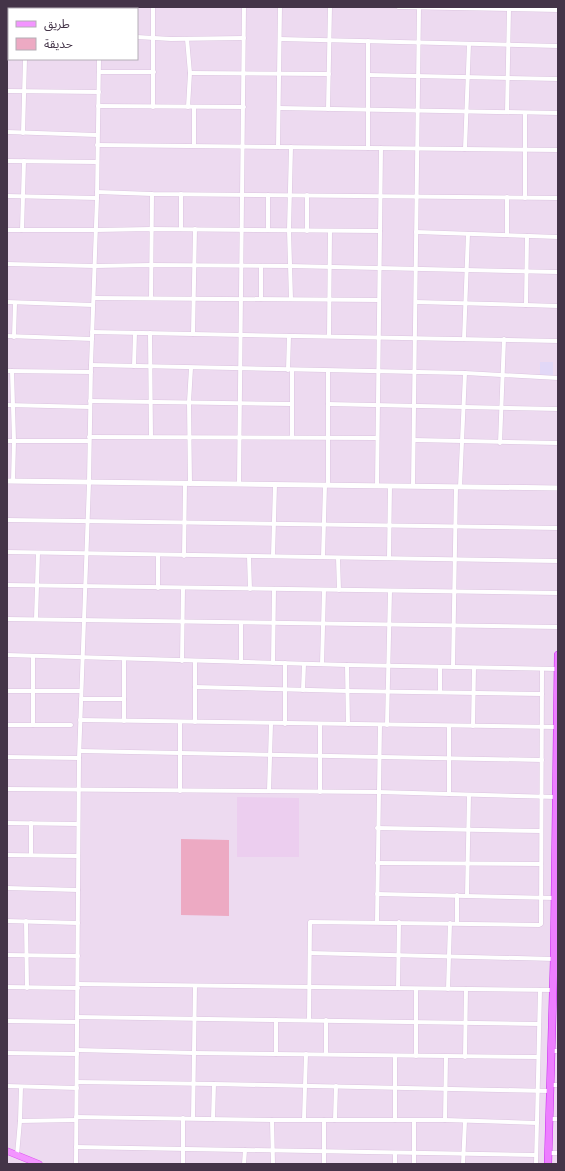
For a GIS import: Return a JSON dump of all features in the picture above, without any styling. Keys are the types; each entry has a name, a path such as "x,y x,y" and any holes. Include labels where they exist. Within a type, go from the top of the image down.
{"highway":[{"path":"548,1164 555,1051 553,990 555,981 554,959 556,947 555,898 557,876 556,796 558,654"}],"main road":[{"path":"7,1151 39,1164"}],"street":[{"path":"153,7 153,107"},
{"path":"239,484 244,146 244,7"},
{"path":"278,147 280,7"},
{"path":"328,109 330,7"},
{"path":"398,7 558,10"},
{"path":"413,486 419,7"},
{"path":"507,112 509,9"},
{"path":"138,37 171,39 244,38"},
{"path":"187,39 190,73 188,107"},
{"path":"280,39 558,46"},
{"path":"368,42 368,148"},
{"path":"465,149 469,44"},
{"path":"23,132 25,60"},
{"path":"76,1164 79,758 89,482 91,365 97,198 99,60"},
{"path":"99,72 154,72"},
{"path":"190,73 329,74"},
{"path":"369,75 558,79"},
{"path":"7,91 99,92"},
{"path":"98,106 244,107"},
{"path":"194,107 194,146"},
{"path":"279,108 558,113"},
{"path":"524,198 525,113"},
{"path":"7,132 97,135"},
{"path":"97,145 558,150"},
{"path":"290,299 291,147"},
{"path":"377,486 381,148"},
{"path":"7,161 97,162"},
{"path":"22,230 24,161"},
{"path":"97,192 152,194 558,198"},
{"path":"151,298 152,194"},
{"path":"180,229 181,194"},
{"path":"268,195 268,230"},
{"path":"307,195 307,230"},
{"path":"7,196 97,198"},
{"path":"507,197 507,236"},
{"path":"7,230 195,229 380,231"},
{"path":"193,334 195,229"},
{"path":"329,336 330,231"},
{"path":"416,232 558,238"},
{"path":"464,339 468,234"},
{"path":"526,305 527,236"},
{"path":"7,264 95,266 290,266 558,272"},
{"path":"261,266 261,299"},
{"path":"94,298 379,300"},
{"path":"7,302 93,304"},
{"path":"416,302 558,306"},
{"path":"14,337 15,303"},
{"path":"92,332 558,341"},
{"path":"134,366 135,333"},
{"path":"150,333 151,437"},
{"path":"7,336 92,339"},
{"path":"289,336 292,437"},
{"path":"500,443 504,340"},
{"path":"91,365 415,372 558,378"},
{"path":"184,556 190,438 189,402 191,368"},
{"path":"323,557 329,437 328,370"},
{"path":"13,481 13,406 9,371 91,372"},
{"path":"453,667 456,592 456,527 465,374"},
{"path":"90,401 291,404"},
{"path":"328,404 558,409"},
{"path":"7,405 90,407"},
{"path":"7,440 151,437 377,438"},
{"path":"414,440 500,443 558,443"},
{"path":"7,481 558,488"},
{"path":"273,556 275,485"},
{"path":"389,558 390,486"},
{"path":"7,520 558,528"},
{"path":"7,552 558,561"},
{"path":"36,620 38,553"},
{"path":"158,555 158,588"},
{"path":"249,557 250,589"},
{"path":"338,558 339,590"},
{"path":"7,586 558,593"},
{"path":"182,661 183,588"},
{"path":"273,663 274,589"},
{"path":"322,664 324,590"},
{"path":"387,725 390,591"},
{"path":"7,619 558,627"},
{"path":"241,623 241,662"},
{"path":"7,656 557,669"},
{"path":"33,656 33,725"},
{"path":"124,659 124,721"},
{"path":"194,722 195,661"},
{"path":"285,724 284,689 286,663"},
{"path":"303,690 304,664"},
{"path":"348,665 348,724"},
{"path":"440,667 440,692"},
{"path":"473,726 474,668"},
{"path":"309,1020 310,922 540,925 542,669"},
{"path":"194,687 542,694"},
{"path":"7,691 81,692"},
{"path":"81,699 124,699"},
{"path":"80,720 542,727 557,732"},
{"path":"180,722 180,791"},
{"path":"269,791 271,724"},
{"path":"320,724 320,792"},
{"path":"7,725 71,725"},
{"path":"377,922 377,828 380,725"},
{"path":"449,726 449,794"},
{"path":"80,751 270,756 449,757 542,760"},
{"path":"7,757 79,758"},
{"path":"7,789 378,792 556,796"},
{"path":"467,895 469,795"},
{"path":"7,823 78,824"},
{"path":"30,855 31,823"},
{"path":"377,828 541,831"},
{"path":"7,855 78,856"},
{"path":"377,864 541,864"},
{"path":"7,888 78,890"},
{"path":"377,894 555,898"},
{"path":"457,895 457,923"},
{"path":"7,921 78,923"},
{"path":"26,921 27,988"},
{"path":"398,988 399,922"},
{"path":"448,989 450,923"},
{"path":"310,953 554,959"},
{"path":"7,955 78,956"},
{"path":"193,1118 196,986"},
{"path":"7,987 196,986 553,990"},
{"path":"416,989 416,1056"},
{"path":"465,1057 466,989"},
{"path":"536,1164 540,990"},
{"path":"77,1017 539,1024"},
{"path":"276,1020 276,1054"},
{"path":"326,1020 326,1054"},
{"path":"7,1021 77,1022"},
{"path":"7,1053 77,1052 538,1057"},
{"path":"304,1119 306,1054"},
{"path":"394,1120 395,1056"},
{"path":"445,1120 446,1057"},
{"path":"77,1082 538,1090 553,1087"},
{"path":"213,1119 214,1084"},
{"path":"7,1086 77,1088"},
{"path":"335,1120 336,1086"},
{"path":"17,1155 21,1087"},
{"path":"20,1120 76,1118 193,1118 272,1120 445,1120 537,1123"},
{"path":"183,1118 183,1164"},
{"path":"550,1119 558,1119"},
{"path":"272,1120 273,1164"},
{"path":"324,1120 324,1164"},
{"path":"414,1121 414,1164"},
{"path":"463,1164 465,1121"},
{"path":"76,1148 536,1156"},
{"path":"244,1164 245,1150"},
{"path":"395,1153 395,1164"},
{"path":"548,1153 558,1153"}],"shaded area":[{"path":"7,7 558,7 558,1164 7,1164"},
{"path":"540,362 553,362 553,376 540,376"},
{"path":"237,797 299,798 299,857 237,857"}],"green space":[{"path":"181,839 229,840 229,916 181,915"}]}
